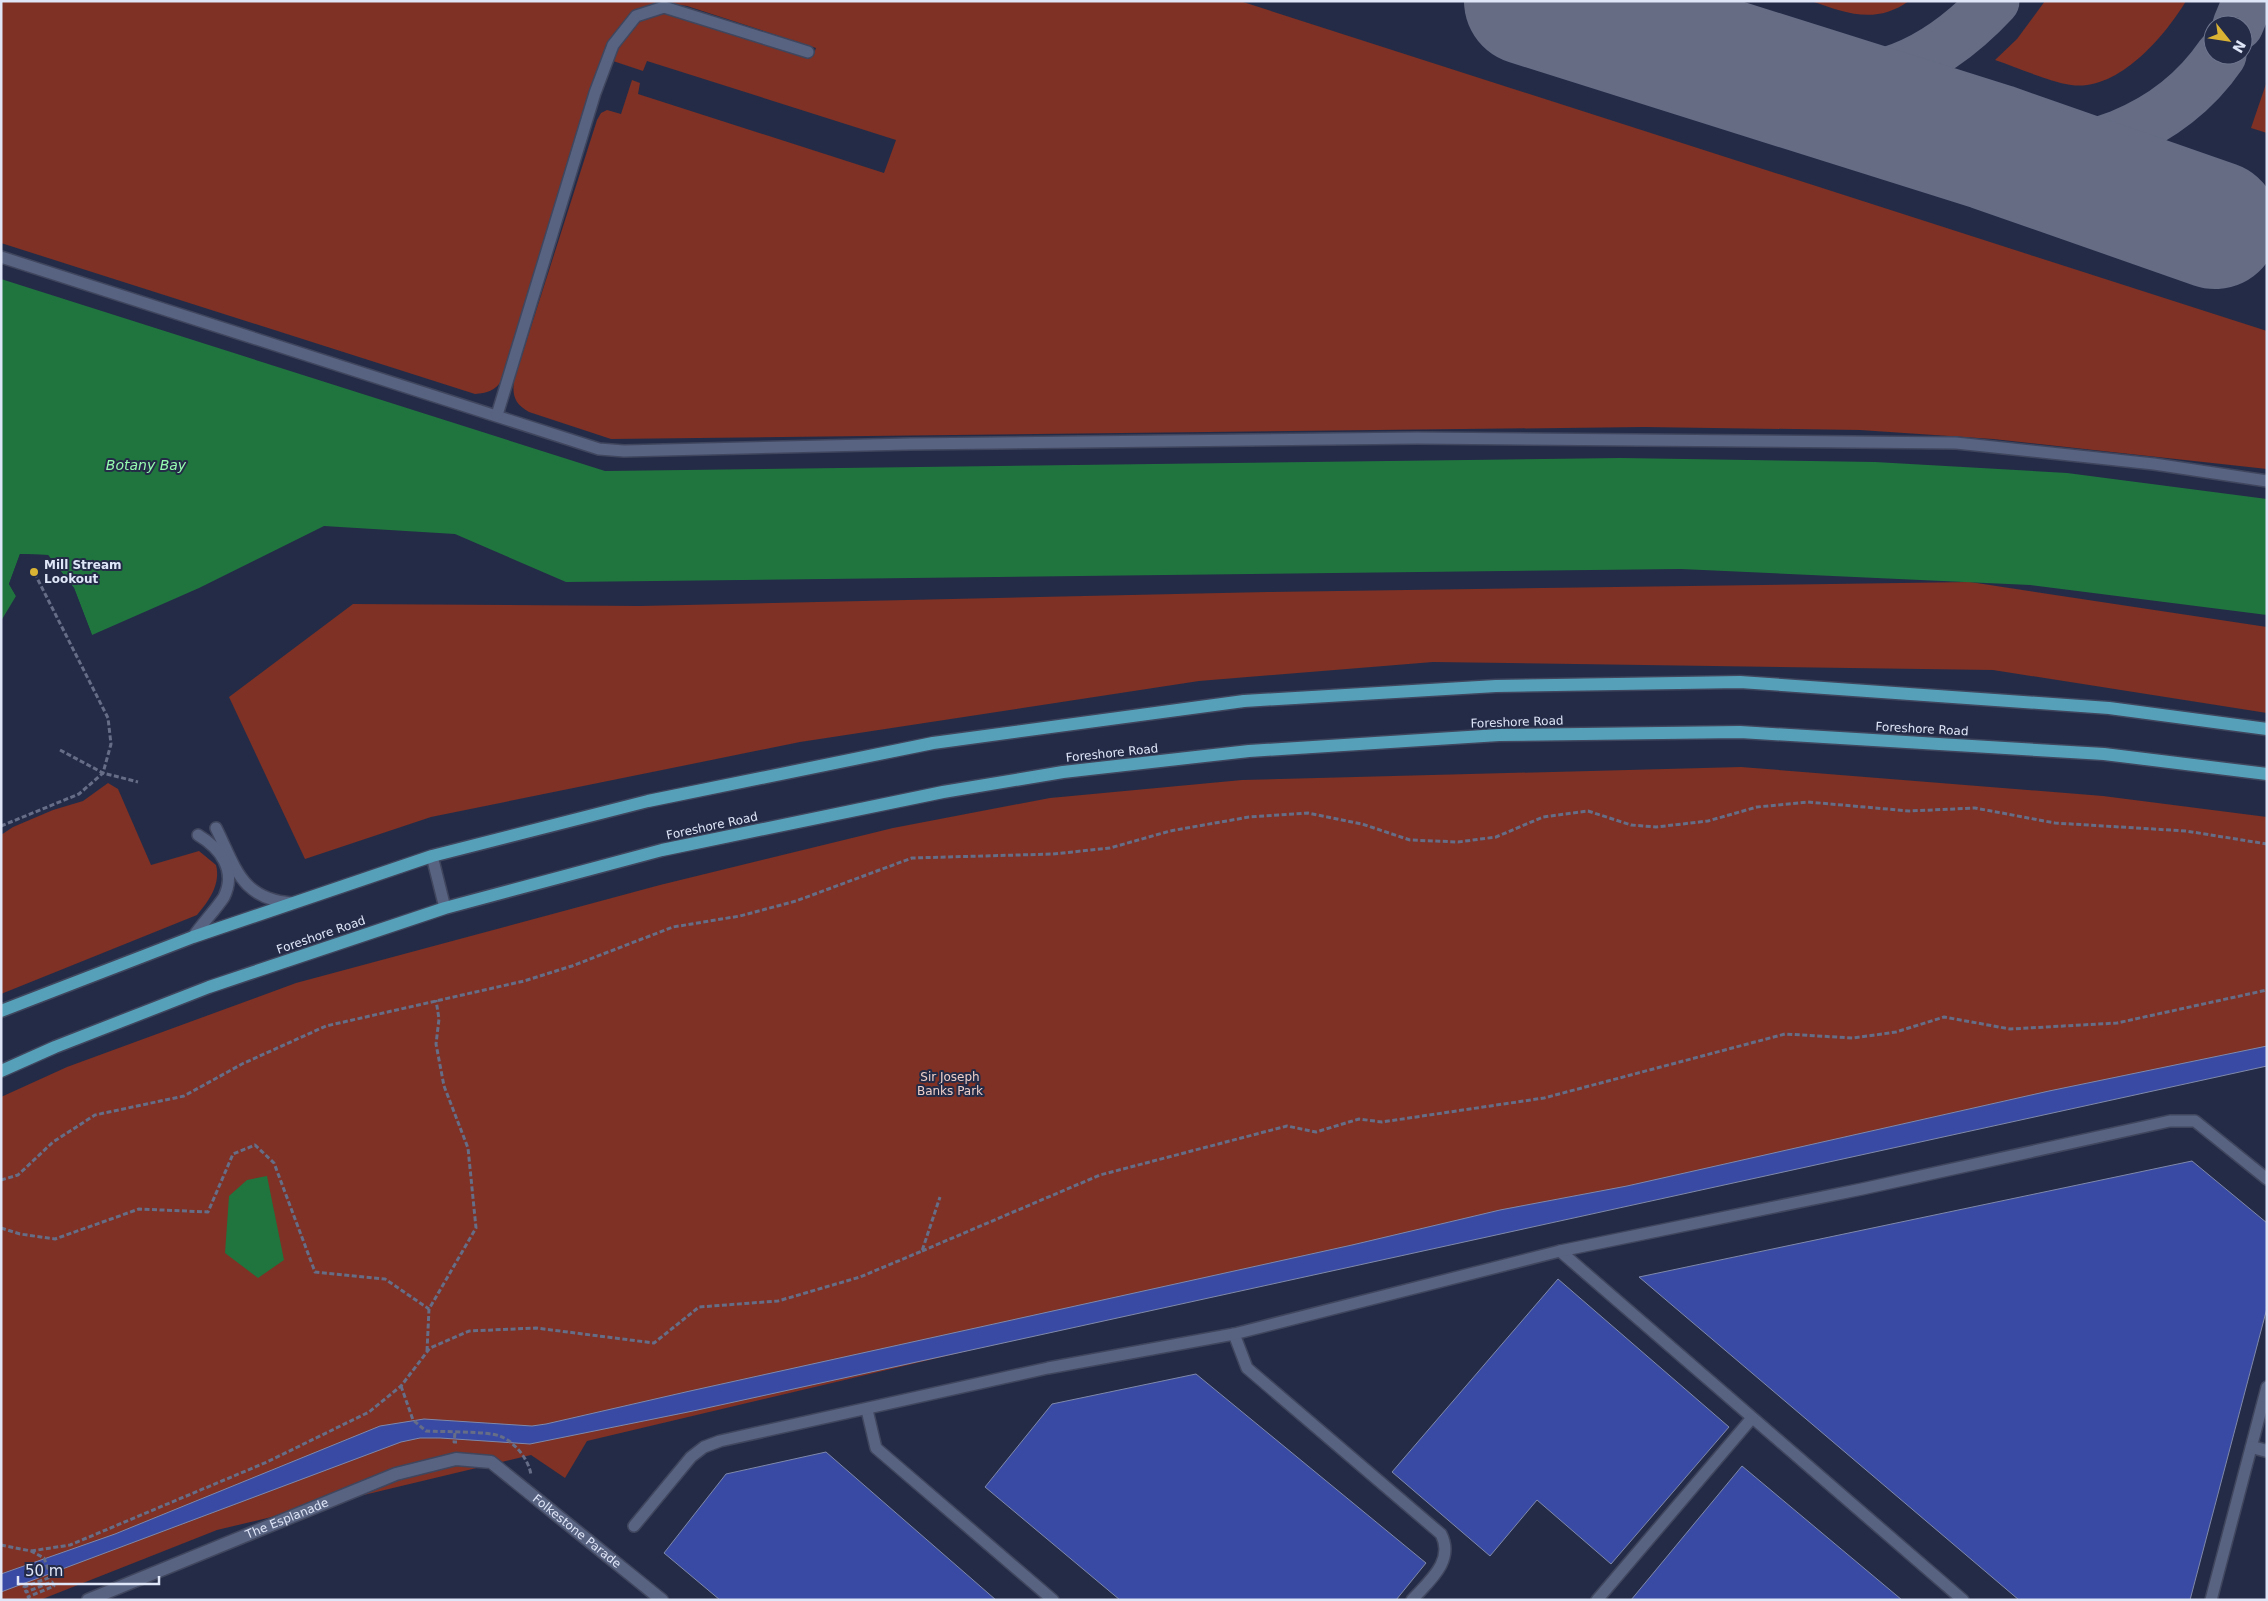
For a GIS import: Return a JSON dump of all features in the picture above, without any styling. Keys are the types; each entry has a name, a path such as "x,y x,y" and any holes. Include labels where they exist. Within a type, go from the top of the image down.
{"main road":[{"path":"1,1011 193,937 432,856 648,801 933,743 1244,701 1496,686 1740,682 2109,708 2267,729"},
{"name":"Foreshore Road","path":"1,1071 54,1047 209,987 445,908 662,850 943,792 1063,772 1259,750 1499,735 1740,732 2104,754 2267,774"}],"street":[{"path":"2252,1447 2267,1451"},
{"name":"The Esplanade","path":"88,1600 396,1474 456,1459 491,1462"},
{"name":"Folkestone Parade","path":"491,1462 662,1600"}],"lane":[{"path":"497,415 596,93 613,45 636,16 664,7 808,52"},
{"path":"1,257 312,358 599,448 624,451 909,444 1408,438 1956,443 2154,464 2267,481"},
{"path":"216,828 243,881 250,888 263,897 293,903"},
{"path":"193,937 224,896 228,883 226,867 219,850 198,835"},
{"path":"432,856 445,908"},
{"path":"634,1526 691,1457 704,1447 720,1441 867,1410 1043,1369 1234,1334 1560,1251 1862,1190 2170,1121 2195,1121 2267,1179"},
{"path":"1560,1251 1956,1598"},
{"path":"1234,1334 1247,1368 1441,1534 1446,1548 1446,1555 1442,1565 1412,1600"},
{"path":"2211,1600 2267,1387"},
{"path":"867,1410 876,1448 1053,1600"},
{"path":"1597,1600 1752,1418"}],"path":[{"path":"1,826 79,794 103,773 111,744 108,718 34,572"},
{"path":"60,750 103,773 138,782"},
{"path":"1,1180 18,1175 53,1142 95,1115 184,1096 242,1064 326,1026 436,1000 524,982 572,966 673,927 740,916 796,901 912,858 1054,854 1110,848 1170,831 1249,816 1308,813 1362,824 1410,840 1458,842 1496,837 1543,817 1588,811 1631,825 1656,827 1708,821 1757,807 1808,802 1909,811 1975,808 2055,823 2186,830 2267,844"},
{"path":"31,1551 70,1545 267,1462 369,1412 401,1386 430,1348 469,1331 536,1328 654,1343 699,1307 778,1300 860,1277 1100,1174 1286,1126 1316,1132 1359,1119 1382,1122 1544,1098 1785,1034 1853,1038 1896,1032 1944,1017 2010,1029 2117,1023 2267,990"},
{"path":"427,1352 428,1309 476,1228 468,1148 444,1086 436,1044 439,1019 436,1000"},
{"path":"1,1228 20,1234 55,1239 139,1209 208,1212 232,1154 256,1145 274,1163 315,1272 385,1279 428,1309"},
{"path":"922,1251 940,1197"},
{"path":"401,1386 413,1420 426,1431 500,1436 509,1443 529,1464 533,1496"},
{"path":"454,1442 455,1433"},
{"path":"1,1545 31,1551 44,1558 51,1577 24,1587 26,1592 52,1582 54,1586 28,1596 31,1600"}],"green space":[{"path":"1,1 1240,1 2267,331 2267,469 1993,439 1860,430 1644,427 611,439 529,412 518,403 514,395 513,386 597,120 601,113 607,110 621,114 632,80 640,83 638,94 884,173 896,140 647,61 643,71 613,61 623,40 628,32 642,20 651,16 673,13 813,56 816,48 687,6 674,4 662,4 643,8 634,13 618,28 611,38 502,380 497,387 490,391 475,394 1,243"},
{"path":"1811,1 1909,1 1884,13 1872,15 1848,13"},
{"path":"2045,1 2186,1 2153,45 2123,71 2106,80 2089,85 2071,85 1995,60 2017,39"},
{"path":"2267,81 2267,133 2251,128"},
{"path":"1970,582 2267,627 2267,713 1993,670 1433,662 1199,681 800,742 431,817 305,859 229,697 353,604 640,606 1267,592"},
{"name":"Sir Joseph Banks Park","path":"1741,767 2103,796 2267,817 2267,1063 1098,1320 587,1441 565,1478 531,1455 217,1530 40,1600 1,1600 1,1097 67,1067 296,983 660,885 893,828 1050,798 1242,780"},
{"path":"108,783 118,789 151,865 199,851 216,865 217,879 213,892 197,915 1,994 1,835 13,827 53,810 83,801"}],"water":[{"name":"Botany Bay","path":"1,279 605,471 1621,458 1875,462 2067,473 2267,499 2267,615 2030,585 1681,569 566,582 455,534 324,526 199,588 92,635 74,588 48,555 20,554 9,584 16,596 1,621"},
{"path":"267,1176 284,1260 258,1278 225,1253 229,1196 247,1180"}],"pier":[{"path":"20,554 48,555 74,588 92,635 89,633 71,590 46,558 21,557 12,584 19,598 16,596 9,584"}],"building":[{"path":"2267,1046 2267,1066 693,1411 530,1444 440,1438 420,1438 401,1442 1,1592 1,1574 115,1534 380,1426 424,1419 532,1426 546,1424 1352,1245 1500,1210 1627,1186 2049,1091"},
{"path":"2192,1161 2267,1223 2267,1308 2190,1600 2019,1600 1639,1277"},
{"path":"1558,1279 1729,1427 1611,1564 1537,1500 1490,1556 1392,1472"},
{"path":"1196,1374 1426,1563 1396,1600 1120,1600 985,1487 1052,1404"},
{"path":"826,1452 996,1600 720,1600 664,1553 726,1474"},
{"path":"1742,1466 1902,1600 1631,1600"}],"taxiway":[{"path":"1765,74 1831,81 1862,78 1890,72 1917,61 1943,45 1969,26 1994,1"},
{"path":"2242,15 2248,1"},
{"path":"1992,147 2024,151 2057,150 2089,145 2120,135 2149,121 2176,103 2200,81 2213,65"}],"runway":[{"path":"1528,1 1992,147 2215,225"}],"place":[{"name":"Mill Stream Lookout","path":"34,572"}]}
